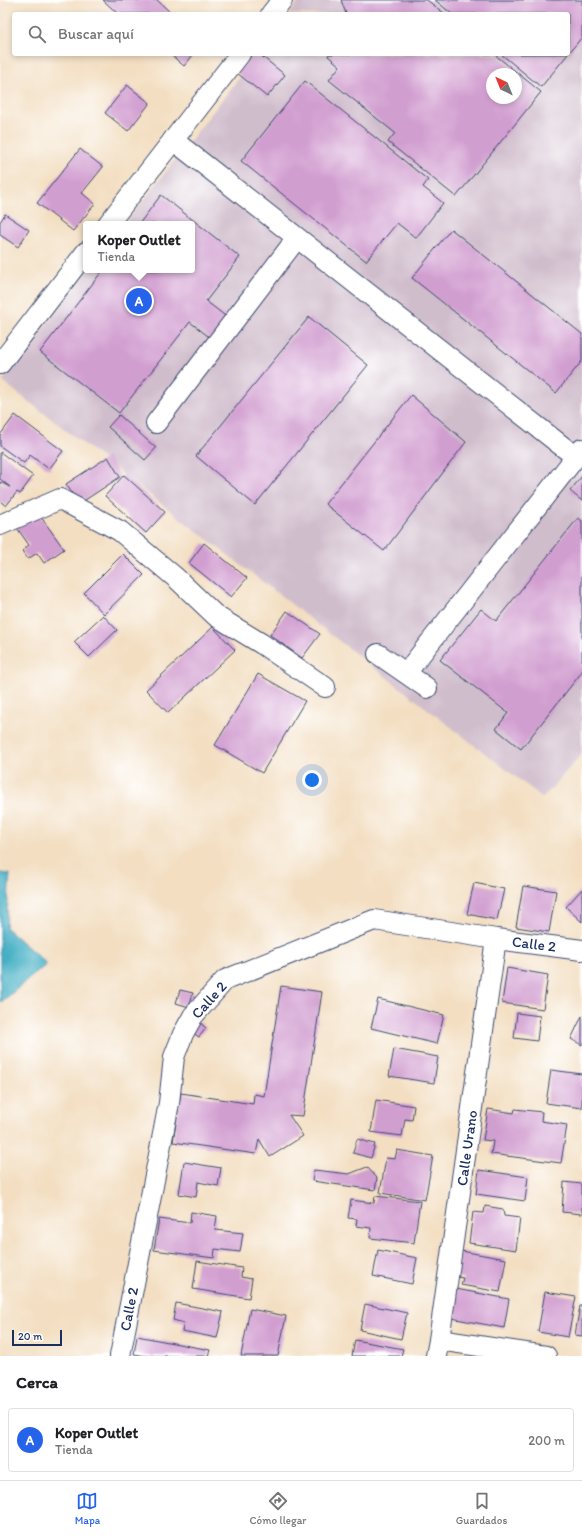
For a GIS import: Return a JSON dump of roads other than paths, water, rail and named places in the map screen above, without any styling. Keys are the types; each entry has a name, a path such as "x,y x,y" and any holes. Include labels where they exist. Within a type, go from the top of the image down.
{"street":[{"path":"273,12 282,0"},
{"path":"110,221 238,56"},
{"path":"172,140 297,238 579,453 406,673"},
{"path":"156,423 297,238"},
{"path":"0,364 83,256"},
{"path":"0,525 60,499 120,531 176,578 216,616 262,644 325,687"},
{"path":"378,654 426,688"},
{"name":"Calle 2","path":"120,1356 169,1103 174,1057 183,1034 193,1016 225,980 374,920 496,939 582,950"},
{"name":"Calle Urano","path":"438,1348 496,939"},
{"path":"438,1348 546,1356"}],"water":[{"path":"0,873 10,874 6,928 47,964 0,1003"}],"place":[{"name":"Koper Outlet","path":"139,301"}]}
